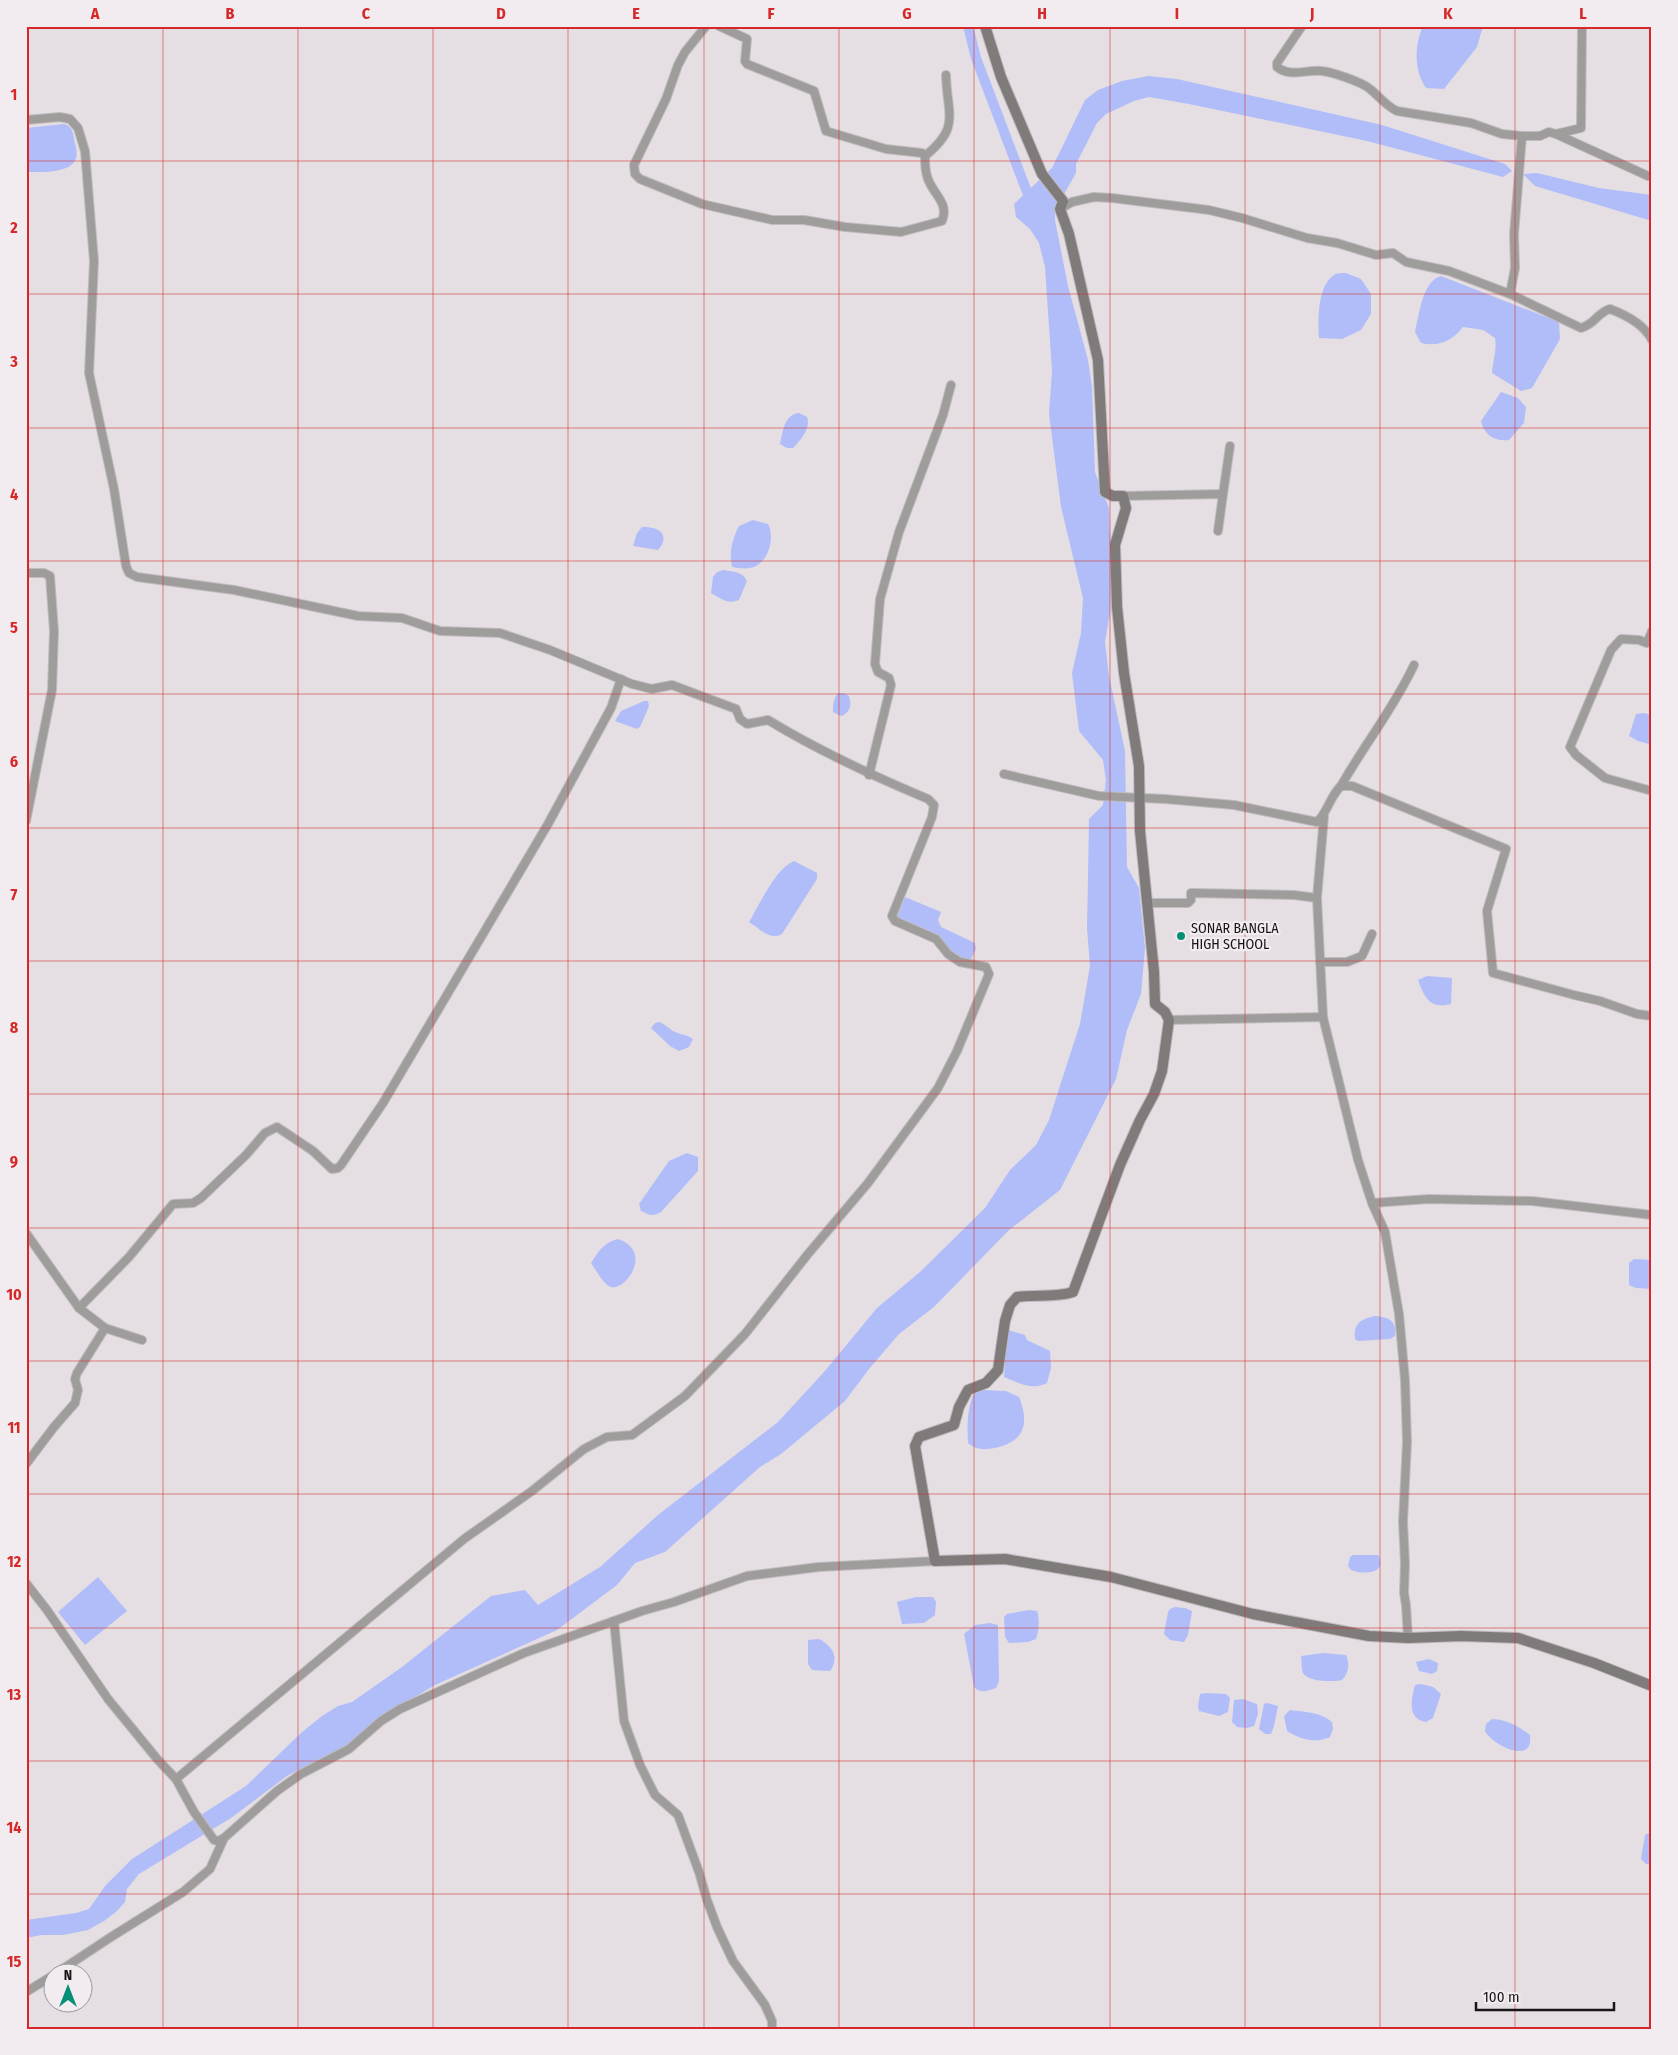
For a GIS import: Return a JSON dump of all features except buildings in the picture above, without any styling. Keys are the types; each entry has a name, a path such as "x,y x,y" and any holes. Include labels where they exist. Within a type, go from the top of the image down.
{"street":[{"path":"706,26 685,52 678,65 666,98 634,165 635,174 640,179 702,204 772,220 804,220 846,227 901,232 942,221 944,215 941,201 926,176 925,156"},
{"path":"719,26 747,39 747,64 807,87 814,92 826,131 886,149 918,152 925,156"},
{"path":"985,26 1001,77 1042,174 1062,205 1098,360 1105,492 1112,496 1223,494"},
{"path":"1302,26 1277,63 1281,70 1307,72 1323,70 1368,87 1389,107 1397,111 1471,123 1502,134 1522,136 1540,136 1549,132 1556,134 1648,176"},
{"path":"1556,134 1581,128 1582,26"},
{"path":"925,156 944,139 949,127 950,112 946,75"},
{"path":"26,120 60,117 70,119 78,128 85,151 94,261 89,372 114,489 126,566 129,573 137,577 234,590 358,616 402,618 440,631 500,633 652,689 672,685 726,704 736,709 740,719 747,724 768,720 797,738 869,775 928,799 934,805 932,817 892,916 895,921 936,939 948,954 960,962 986,967 989,974 957,1051 938,1088 868,1183 808,1254 746,1334 685,1396 632,1435 607,1437 584,1449 532,1491 464,1539 176,1779"},
{"path":"1510,294 1515,268 1514,234 1522,136"},
{"path":"1062,205 1094,197 1209,210 1307,238 1337,243 1376,255 1393,253 1406,262 1449,271 1510,294 1581,328 1588,326 1601,313 1610,309 1623,314 1645,328 1652,340"},
{"path":"869,775 891,685 889,678 878,672 875,664 880,599 899,532 943,415 951,385"},
{"path":"1218,531 1230,446"},
{"path":"934,1561 915,1446 919,1437 954,1424 959,1406 968,1390 986,1383 998,1370 1005,1321 1010,1305 1017,1297 1030,1295 1060,1297 1073,1292 1120,1165 1154,1094 1162,1071 1169,1020 1165,1012 1155,1004 1154,972 1136,798 1139,766 1124,674 1117,607 1115,545 1126,508 1123,496"},
{"path":"26,573 44,572 50,576 54,631 52,690 26,820"},
{"path":"1652,631 1647,643 1639,640 1621,639 1611,650 1577,726 1570,747 1576,755 1605,778 1652,791"},
{"path":"1408,1638 1404,1593 1406,1563 1403,1522 1407,1442 1406,1380 1399,1314 1385,1232 1372,1202 1358,1160 1323,1017 1317,898 1324,816 1336,791 1341,786 1357,756 1402,690 1414,665"},
{"path":"79,1308 130,1257 173,1204 193,1203 201,1198 271,1129 280,1129 313,1152 332,1169 338,1168 341,1165 382,1103 548,824 611,708 621,679"},
{"path":"1004,774 1099,796 1165,798 1234,805 1317,822 1324,816"},
{"path":"1341,786 1352,786 1506,849 1487,911 1494,973 1574,996 1600,1001 1637,1014 1652,1016"},
{"path":"1147,903 1188,903 1191,900 1191,893 1294,895 1317,898"},
{"path":"1320,962 1347,962 1362,956 1372,934"},
{"path":"1169,1020 1323,1017"},
{"path":"1372,1202 1429,1200 1532,1201 1652,1215"},
{"path":"26,1233 79,1308 105,1328 142,1340"},
{"path":"26,1464 54,1426 75,1404 78,1390 75,1379 77,1373 105,1328"},
{"path":"26,1583 47,1610 108,1699 176,1779 194,1812 214,1840 218,1841 224,1838 277,1791 301,1774 349,1749 381,1721 400,1709 524,1653 614,1621 748,1576 819,1567 1005,1559 1110,1577 1253,1614 1369,1636 1518,1638 1594,1663 1652,1686"},
{"path":"614,1621 624,1721 640,1765 654,1795 678,1815 700,1872 707,1900 717,1927 733,1961 765,2005 772,2021 772,2029"},
{"path":"73,1962 183,1892 210,1869 224,1838"},
{"path":"26,1992 42,1982"}],"water":[{"path":"1423,26 1483,26 1477,47 1444,89 1426,88 1419,74 1417,50"},
{"path":"1148,76 1177,79 1382,125 1505,164 1512,171 1503,177 1367,141 1149,97 1134,101 1106,114 1097,123 1076,164 1076,173 1055,210 1055,220 1068,286 1088,360 1092,387 1095,472 1109,508 1110,613 1105,642 1109,676 1125,751 1127,867 1139,888 1145,948 1141,994 1127,1030 1116,1079 1060,1190 1008,1231 934,1307 899,1334 845,1401 781,1454 760,1467 665,1552 635,1563 617,1585 557,1630 435,1685 373,1722 367,1730 349,1744 287,1776 231,1818 139,1874 127,1889 125,1902 104,1921 88,1930 63,1935 42,1935 26,1938 26,1920 76,1913 89,1909 105,1886 132,1859 246,1786 301,1733 322,1716 338,1706 352,1702 402,1667 491,1596 525,1590 538,1605 600,1567 658,1515 778,1422 824,1372 877,1308 920,1272 985,1208 1010,1170 1036,1145 1049,1120 1080,1024 1090,966 1087,928 1089,819 1103,805 1106,780 1103,760 1079,731 1072,673 1081,633 1083,598 1061,507 1049,414 1052,371 1045,267 1039,243 1030,229 1016,217 1014,204 1052,168 1085,100 1098,90 1122,81"},
{"path":"64,124 70,128 73,134 77,153 73,163 68,167 54,171 26,172 26,128"},
{"path":"1537,173 1599,188 1652,195 1652,221 1535,186 1523,174"},
{"path":"1346,273 1361,279 1371,294 1371,314 1361,330 1342,339 1319,338 1320,304 1324,287 1334,275"},
{"path":"1441,276 1559,322 1560,339 1532,388 1521,391 1492,373 1495,338 1483,330 1463,327 1445,342 1434,344 1421,343 1415,332 1422,300 1429,285"},
{"path":"1501,392 1518,398 1526,407 1524,423 1509,440 1499,440 1491,437 1482,426 1481,421"},
{"path":"799,413 807,417 808,425 802,438 793,448 787,448 780,444 783,429 790,417"},
{"path":"753,520 768,524 771,535 770,547 761,563 756,566 732,567 731,551 739,526"},
{"path":"642,527 654,528 661,532 663,540 658,550 633,546 637,533"},
{"path":"724,570 740,574 747,581 739,600 731,602 711,593 713,577 717,572"},
{"path":"838,693 844,693 850,699 848,711 841,716 833,712 834,700"},
{"path":"648,701 649,706 640,727 637,729 615,721 621,711"},
{"path":"1636,714 1652,715 1652,745 1629,736"},
{"path":"794,861 817,873 817,879 782,934 778,936 769,935 749,922 774,879 787,865"},
{"path":"905,897 941,912 938,920 941,927 975,943 976,949 971,959 963,959 899,919 897,916"},
{"path":"1427,976 1452,978 1451,1004 1438,1005 1429,1001 1418,980"},
{"path":"659,1022 673,1031 693,1039 689,1047 679,1051 670,1046 651,1028 655,1023"},
{"path":"687,1153 698,1157 698,1171 661,1212 651,1215 641,1211 639,1204 669,1161"},
{"path":"618,1239 629,1245 634,1253 635,1261 629,1277 617,1287 611,1287 602,1280 591,1263 605,1245"},
{"path":"1634,1259 1652,1260 1652,1289 1636,1288 1629,1285 1629,1263"},
{"path":"1375,1316 1384,1317 1393,1323 1395,1336 1390,1339 1358,1341 1355,1339 1357,1325 1362,1320"},
{"path":"1008,1330 1025,1335 1027,1340 1050,1351 1051,1368 1047,1383 1031,1386 1020,1384 1004,1377"},
{"path":"980,1390 1006,1391 1019,1397 1024,1423 1022,1430 1013,1441 988,1449 977,1448 968,1443 970,1405 974,1393"},
{"path":"1353,1555 1378,1555 1380,1566 1373,1572 1356,1572 1351,1570 1348,1566 1350,1557"},
{"path":"98,1577 127,1611 85,1645 58,1612"},
{"path":"916,1597 933,1597 936,1602 935,1615 924,1623 902,1624 897,1602"},
{"path":"1175,1607 1192,1611 1188,1635 1184,1642 1170,1640 1164,1634 1168,1612"},
{"path":"1029,1610 1037,1611 1038,1614 1039,1625 1036,1639 1028,1642 1009,1643 1005,1637 1004,1617 1007,1614"},
{"path":"990,1623 998,1625 999,1681 996,1688 982,1691 974,1687 964,1634 975,1625"},
{"path":"819,1639 828,1645 833,1652 834,1661 830,1671 812,1670 808,1664 808,1640"},
{"path":"1323,1653 1346,1655 1348,1668 1342,1680 1315,1680 1305,1676 1302,1669 1301,1656"},
{"path":"1429,1659 1438,1663 1437,1671 1432,1674 1419,1671 1416,1662"},
{"path":"1421,1684 1433,1687 1441,1694 1433,1718 1426,1722 1416,1717 1412,1708 1415,1685"},
{"path":"1200,1694 1226,1694 1230,1698 1228,1712 1219,1716 1199,1711"},
{"path":"1243,1699 1257,1704 1258,1714 1254,1726 1247,1728 1237,1727 1232,1722 1234,1700"},
{"path":"1264,1704 1278,1706 1271,1734 1265,1734 1259,1729"},
{"path":"1290,1710 1312,1713 1328,1719 1332,1722 1333,1729 1330,1737 1308,1740 1287,1731 1284,1716"},
{"path":"1492,1719 1502,1720 1522,1729 1530,1735 1530,1744 1526,1749 1519,1751 1503,1747 1485,1731 1486,1724"},
{"path":"1652,1831 1652,1864 1646,1864 1641,1859 1645,1835"}],"waterway":[{"path":"968,26 976,58 1027,192 1035,201"}],"place":[{"name":"SONAR BANGLA HIGH SCHOOL","path":"1181,936"}]}
